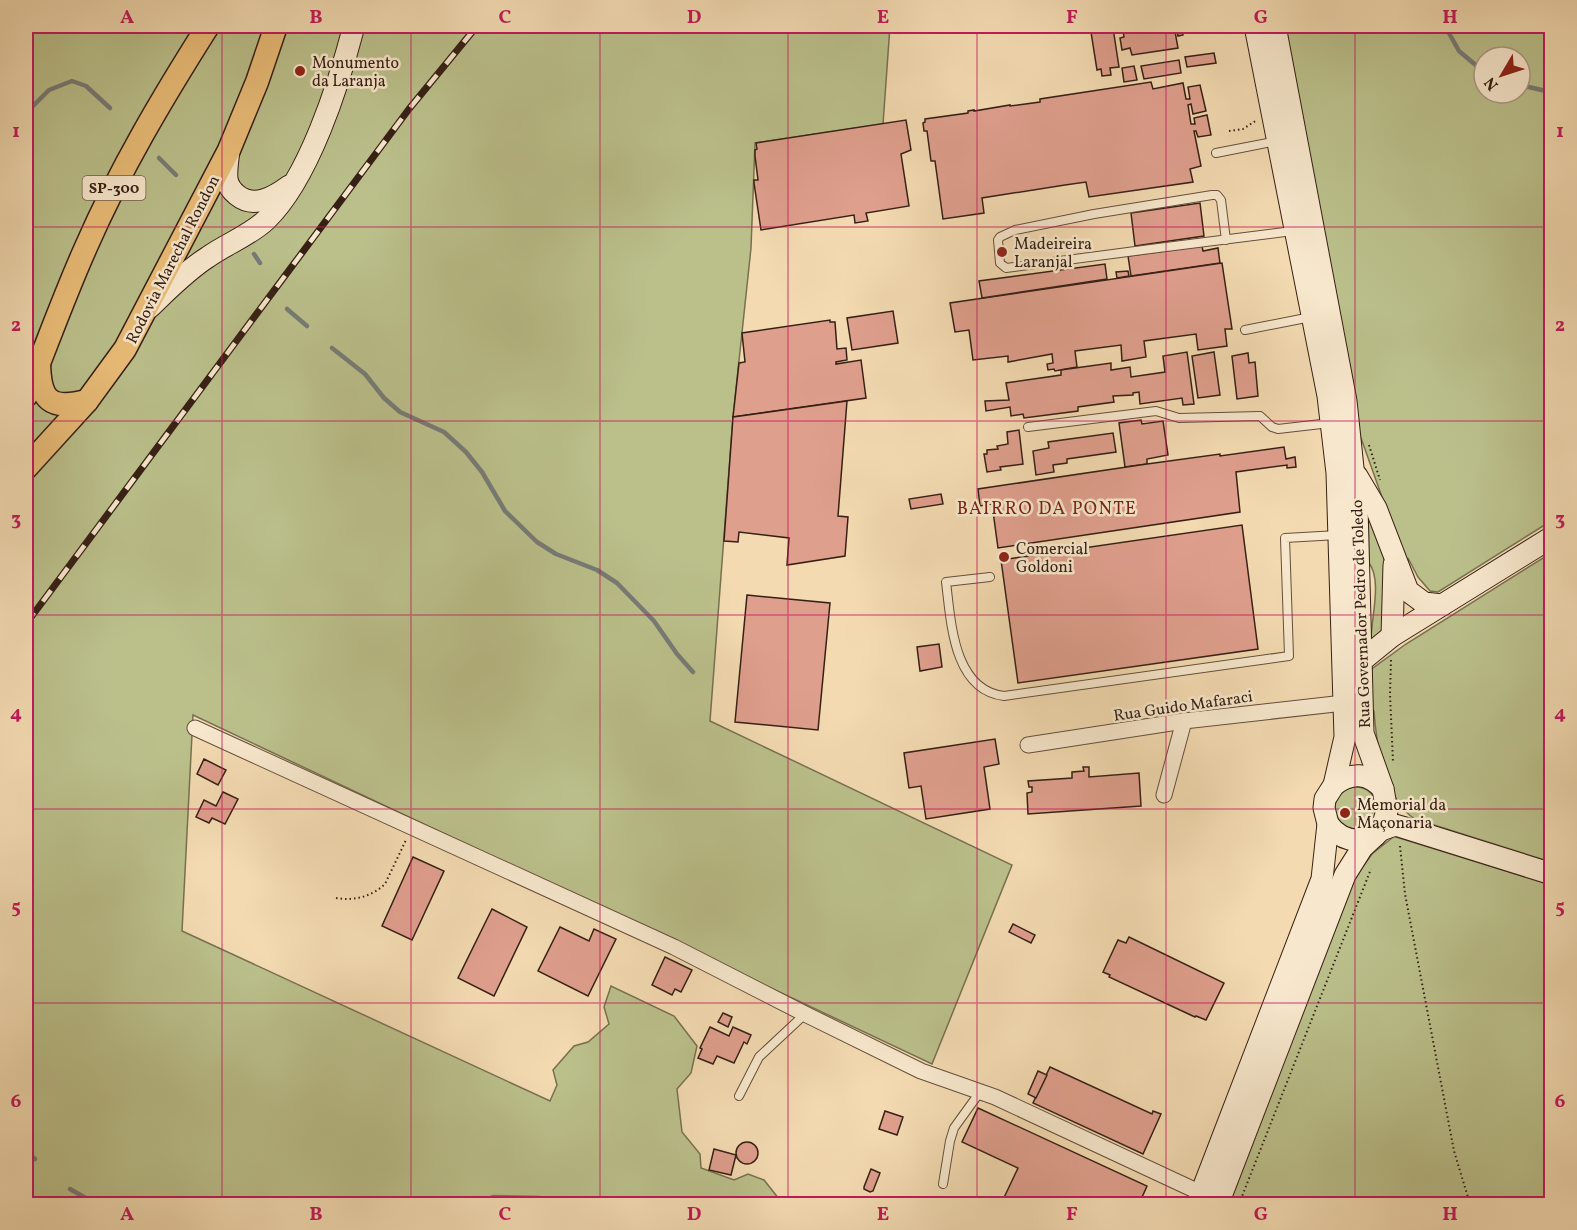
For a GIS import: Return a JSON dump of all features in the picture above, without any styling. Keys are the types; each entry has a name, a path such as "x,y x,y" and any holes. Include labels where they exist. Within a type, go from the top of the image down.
{"main road":[{"name":"SP-300","path":"26,396 86,247 115,187 154,111 208,26"},
{"path":"145,312 200,262 254,230 284,199 295,182 320,129 354,26"},
{"name":"Rua Governador Pedro de Toledo","path":"1205,1201 1322,879 1328,824 1324,808 1325,799 1334,784 1345,736 1340,535 1332,423 1255,26"},
{"name":"Rua Governador Pedro de Toledo","path":"1275,26 1345,393 1355,471 1363,733 1385,797"},
{"name":"Rodovia Marechal Rondon","path":"26,468 87,401 125,349 229,150 242,120 271,30"},
{"path":"229,150 227,182 232,192 241,199 260,201 270,198 295,182"},
{"path":"39,361 40,383 47,399 63,405 87,401"},
{"path":"1355,471 1376,508 1411,595 1424,603 1442,606"},
{"path":"1360,662 1392,636 1551,537"},
{"path":"1392,636 1395,558"},
{"path":"1334,784 1345,777 1357,775 1374,780 1402,826"},
{"path":"1205,1201 1345,875 1362,848 1378,833 1386,818 1385,797"},
{"path":"1328,824 1337,834 1349,839 1361,840 1395,825 1402,826 1551,874"}],"street":[{"name":"Rua Guido Mafaraci","path":"1028,745 1184,721 1344,703"},
{"path":"1164,795 1184,721"},
{"path":"195,728 674,947 921,1071 980,1092 1205,1201"}],"lane":[{"path":"1216,153 1278,140"},
{"path":"1226,240 1221,200 1217,195 1212,195 1094,214 1015,230 998,240 1000,263 1006,268 1226,240 1296,231"},
{"path":"1245,330 1313,317"},
{"path":"1028,427 1156,411 1179,418 1260,416 1272,427 1278,429 1332,423"},
{"path":"990,577 946,582 953,642 968,672 994,695 1004,696 1289,656 1285,538 1340,535"},
{"path":"739,1096 759,1057 805,1014"},
{"path":"943,1184 954,1128 980,1092"}],"path":[{"path":"1229,131 1243,129 1272,110"},
{"path":"1392,636 1390,694 1394,741 1392,769"},
{"path":"336,898 348,900 360,898 385,884 413,826"},
{"path":"1402,826 1400,835 1405,894 1454,1151 1470,1204"},
{"path":"1239,1204 1370,870"}],"green space":[{"path":"26,26 890,26 883,124 755,143 751,248 733,417 710,721 1012,865 932,1064 193,715 182,931 550,1101 557,1085 553,1070 574,1046 588,1042 609,1024 604,1007 611,986 674,1016 697,1046 691,1073 677,1089 682,1132 700,1154 701,1168 734,1180 748,1174 764,1180 783,1204 26,1204"},
{"path":"1281,26 1551,26 1551,521 1438,592 1430,591 1418,577 1408,558 1408,570 1356,424"},
{"path":"1368,510 1384,557 1387,621 1385,629 1371,643 1376,591 1373,571 1369,563"},
{"path":"1551,553 1551,862 1415,819 1405,811 1384,771 1374,711 1368,706 1369,671 1406,644"},
{"path":"1356,787 1364,788 1371,793 1376,800 1376,816 1371,823 1364,828 1356,829 1348,828 1341,823 1336,816 1335,808 1336,800 1341,793 1348,788"},
{"path":"1397,834 1396,837 1551,885 1551,1204 1226,1204 1353,880 1372,854"}],"building":[{"path":"1174,26 1178,48 1132,55 1130,48 1122,50 1120,38 1124,37 1123,30 1128,29 1127,27"},
{"path":"1176,26 1182,26 1183,35 1178,36"},
{"path":"1113,28 1119,67 1110,68 1111,75 1102,76 1101,69 1097,70 1091,32"},
{"path":"1214,53 1216,63 1187,67 1185,57"},
{"path":"1179,60 1181,73 1144,79 1141,66"},
{"path":"1134,66 1137,80 1124,82 1122,68"},
{"path":"1151,82 1153,89 1183,83 1186,99 1190,99 1188,87 1200,85 1206,111 1193,114 1191,104 1188,105 1191,124 1195,124 1194,118 1207,115 1211,135 1198,137 1194,131 1201,166 1190,169 1193,182 1089,197 1086,182 1065,185 982,198 984,213 943,219 935,161 931,161 927,131 924,131 925,119 1040,102 1040,99"},
{"path":"906,120 911,150 901,154 909,206 866,213 868,221 855,223 854,215 761,230 754,183 754,180 758,180 756,143"},
{"path":"1200,203 1204,236 1135,246 1131,213"},
{"path":"1202,246 1203,251 1218,248 1220,263 1131,276 1128,256"},
{"path":"1222,263 1232,329 1225,329 1227,346 1198,350 1196,334 1144,341 1146,357 1122,361 1121,345 1075,351 1077,367 1055,371 1054,369 1048,370 1047,364 1053,363 1052,354 1008,362 1008,356 973,360 969,330 955,332 950,303"},
{"path":"1105,264 1107,279 982,298 979,281"},
{"path":"1128,271 1129,276 1117,278 1116,272"},
{"path":"893,311 898,343 852,350 847,318"},
{"path":"830,320 830,322 835,322 837,349 846,348 847,360 836,362 836,364 861,360 866,398 733,417 739,363 745,362 742,333"},
{"path":"1187,352 1194,404 1183,405 1182,398 1140,404 1139,392 1133,395 1113,396 1114,402 1078,407 1078,411 1024,418 1023,414 1011,416 1010,407 986,411 985,401 1009,400 1006,383 1061,375 1061,370 1111,363 1111,370 1130,367 1131,377 1165,372 1163,356"},
{"path":"1214,352 1220,395 1198,398 1192,356"},
{"path":"1248,353 1249,363 1255,362 1258,396 1237,399 1232,356"},
{"path":"847,401 838,516 848,517 845,556 787,565 789,538 739,532 738,542 724,541 733,417"},
{"path":"1141,420 1142,424 1163,421 1168,455 1147,459 1147,464 1125,467 1119,423"},
{"path":"1019,430 1023,464 1000,467 1001,470 987,472 984,454 987,454 987,450 998,449 997,446 1008,444 1007,432"},
{"path":"1113,433 1116,452 1067,459 1067,463 1053,465 1054,472 1036,475 1033,451 1049,448 1048,442"},
{"path":"1284,447 1286,459 1295,457 1296,467 1287,468 1287,465 1236,472 1240,512 998,548 992,504 980,506 978,489"},
{"path":"941,494 943,504 911,509 909,499"},
{"path":"1242,525 1258,649 1018,683 1001,560"},
{"path":"747,595 830,603 818,730 735,722"},
{"path":"939,644 942,667 920,671 917,647"},
{"path":"995,739 999,764 984,767 990,809 926,819 921,786 909,788 904,753"},
{"path":"204,759 226,770 218,785 197,774"},
{"path":"1083,767 1089,767 1089,777 1139,773 1141,806 1028,814 1027,793 1032,792 1032,787 1029,787 1028,781 1072,778 1072,772 1084,771"},
{"path":"223,792 238,799 225,824 212,818 209,823 196,817 204,800 216,806"},
{"path":"413,857 444,871 412,940 382,926"},
{"path":"492,909 527,927 494,996 458,978"},
{"path":"1013,924 1035,935 1031,943 1009,932"},
{"path":"560,927 589,941 594,929 616,939 588,996 538,971"},
{"path":"1129,937 1224,983 1206,1020 1109,977 1110,975 1103,972 1118,940 1126,943"},
{"path":"665,957 692,970 681,992 675,989 672,995 652,985"},
{"path":"723,1013 732,1017 728,1027 718,1022"},
{"path":"710,1027 729,1036 733,1027 751,1035 747,1044 744,1042 734,1063 717,1056 713,1064 698,1058"},
{"path":"1050,1067 1152,1114 1153,1111 1161,1114 1143,1154 1033,1103"},
{"path":"1038,1071 1047,1075 1036,1098 1028,1094"},
{"path":"978,1108 1147,1186 1139,1204 1001,1204 1018,1168 962,1142"},
{"path":"885,1111 903,1117 897,1135 879,1129"},
{"path":"747,1142 757,1149 758,1153 751,1163 747,1164 737,1157 736,1153 743,1143"},
{"path":"714,1149 736,1155 731,1175 709,1170"},
{"path":"871,1169 880,1173 873,1191 870,1192 864,1187"}],"waterway":[{"path":"1445,26 1459,51 1472,62"},
{"path":"26,113 49,90 72,81 86,86 110,108"},
{"path":"1532,88 1552,95"},
{"path":"159,158 176,175"},
{"path":"254,254 260,263"},
{"path":"287,309 307,326"},
{"path":"332,348 365,374 384,398 400,412 444,432 466,452 482,472 505,511 537,542 556,554 597,570 617,583 654,621 693,672"},
{"path":"26,1151 35,1159"},
{"path":"70,1189 96,1204"},
{"path":"477,1204 493,1197 540,1198"}],"railway":[{"path":"26,624 409,109 477,26"}],"place":[{"name":"Monumento da Laranja","path":"300,71"},
{"name":"Madeireira Laranjal","path":"1002,252"},
{"name":"Comercial Goldoni","path":"1004,557"},
{"name":"Memorial da Maçonaria","path":"1345,813"}],"district":[{"name":"BAIRRO DA PONTE","path":"1047,508"}]}
